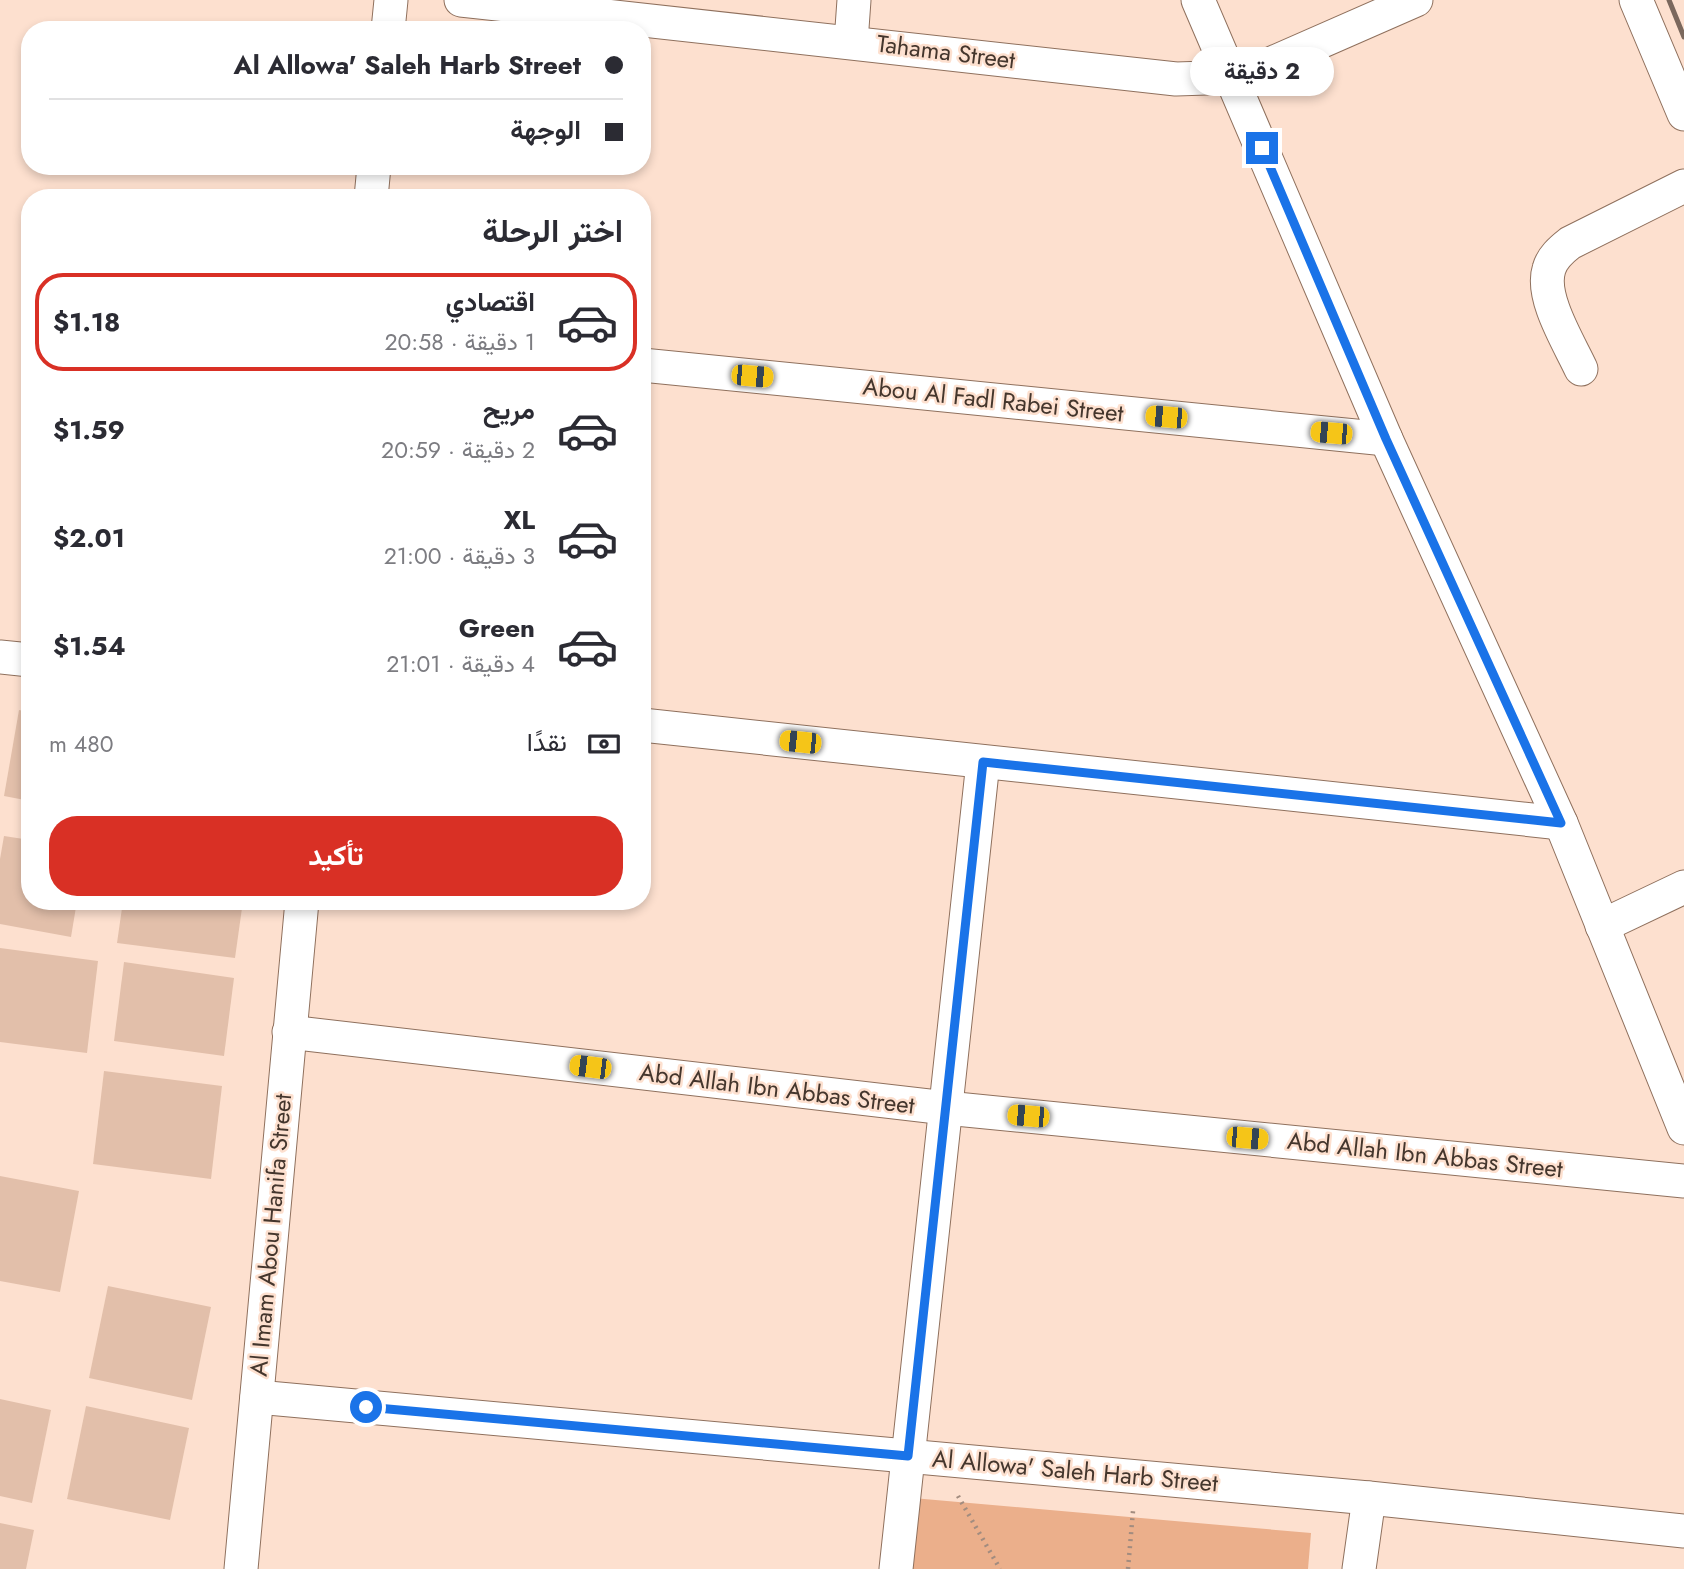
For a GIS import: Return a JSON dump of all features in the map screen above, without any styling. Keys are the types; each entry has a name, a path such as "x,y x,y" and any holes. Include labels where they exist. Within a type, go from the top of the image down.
{"street":[{"path":"389,21 391,0"},
{"name":"Tahama Street","path":"461,0 1176,79 1231,75 1270,64 1416,0"},
{"path":"851,41 855,0"},
{"path":"1198,0 1386,439 1561,823 1684,1128"},
{"path":"1636,0 1684,114"},
{"path":"1581,369 1550,302 1547,285 1549,268 1557,254 1570,243 1684,186"},
{"name":"Abou Al Fadl Rabei Street","path":"651,366 1386,439"},
{"path":"0,657 21,659"},
{"path":"651,726 1561,823"},
{"path":"896,1569 922,1457 946,1108 983,762"},
{"path":"1602,926 1684,887"},
{"name":"Al Imam Abou Hanifa Street","path":"241,1569 301,910"},
{"name":"Abd Allah Ibn Abbas Street","path":"289,1032 946,1108 1684,1181"},
{"name":"Al Allowa' Saleh Harb Street","path":"257,1397 1369,1498 1684,1531"},
{"path":"1360,1569 1369,1498"}],"path":[{"path":"922,1457 1000,1569"},
{"path":"1128,1569 1136,1477"}],"shaded area":[{"path":"890,1496 1311,1533 1308,1569 884,1569"}],"building":[{"path":"19,710 21,710 21,799 4,796"},
{"path":"4,836 21,839 21,910 76,910 71,937 0,924 0,859"},
{"path":"122,910 242,910 235,958 117,943"},
{"path":"0,948 98,961 87,1053 0,1042"},
{"path":"124,962 234,978 224,1056 114,1041"},
{"path":"104,1071 222,1086 211,1179 93,1164"},
{"path":"0,1176 79,1191 60,1292 0,1281"},
{"path":"108,1286 211,1307 192,1400 89,1378"},
{"path":"0,1399 51,1410 32,1503 0,1496"},
{"path":"86,1406 189,1428 170,1520 67,1499"},
{"path":"0,1523 34,1530 26,1569 0,1569"}],"railway":[{"path":"1669,0 1684,37"}],"route":[{"path":"366,1407 908,1456 983,762 1561,823 1386,439 1262,148"}]}
